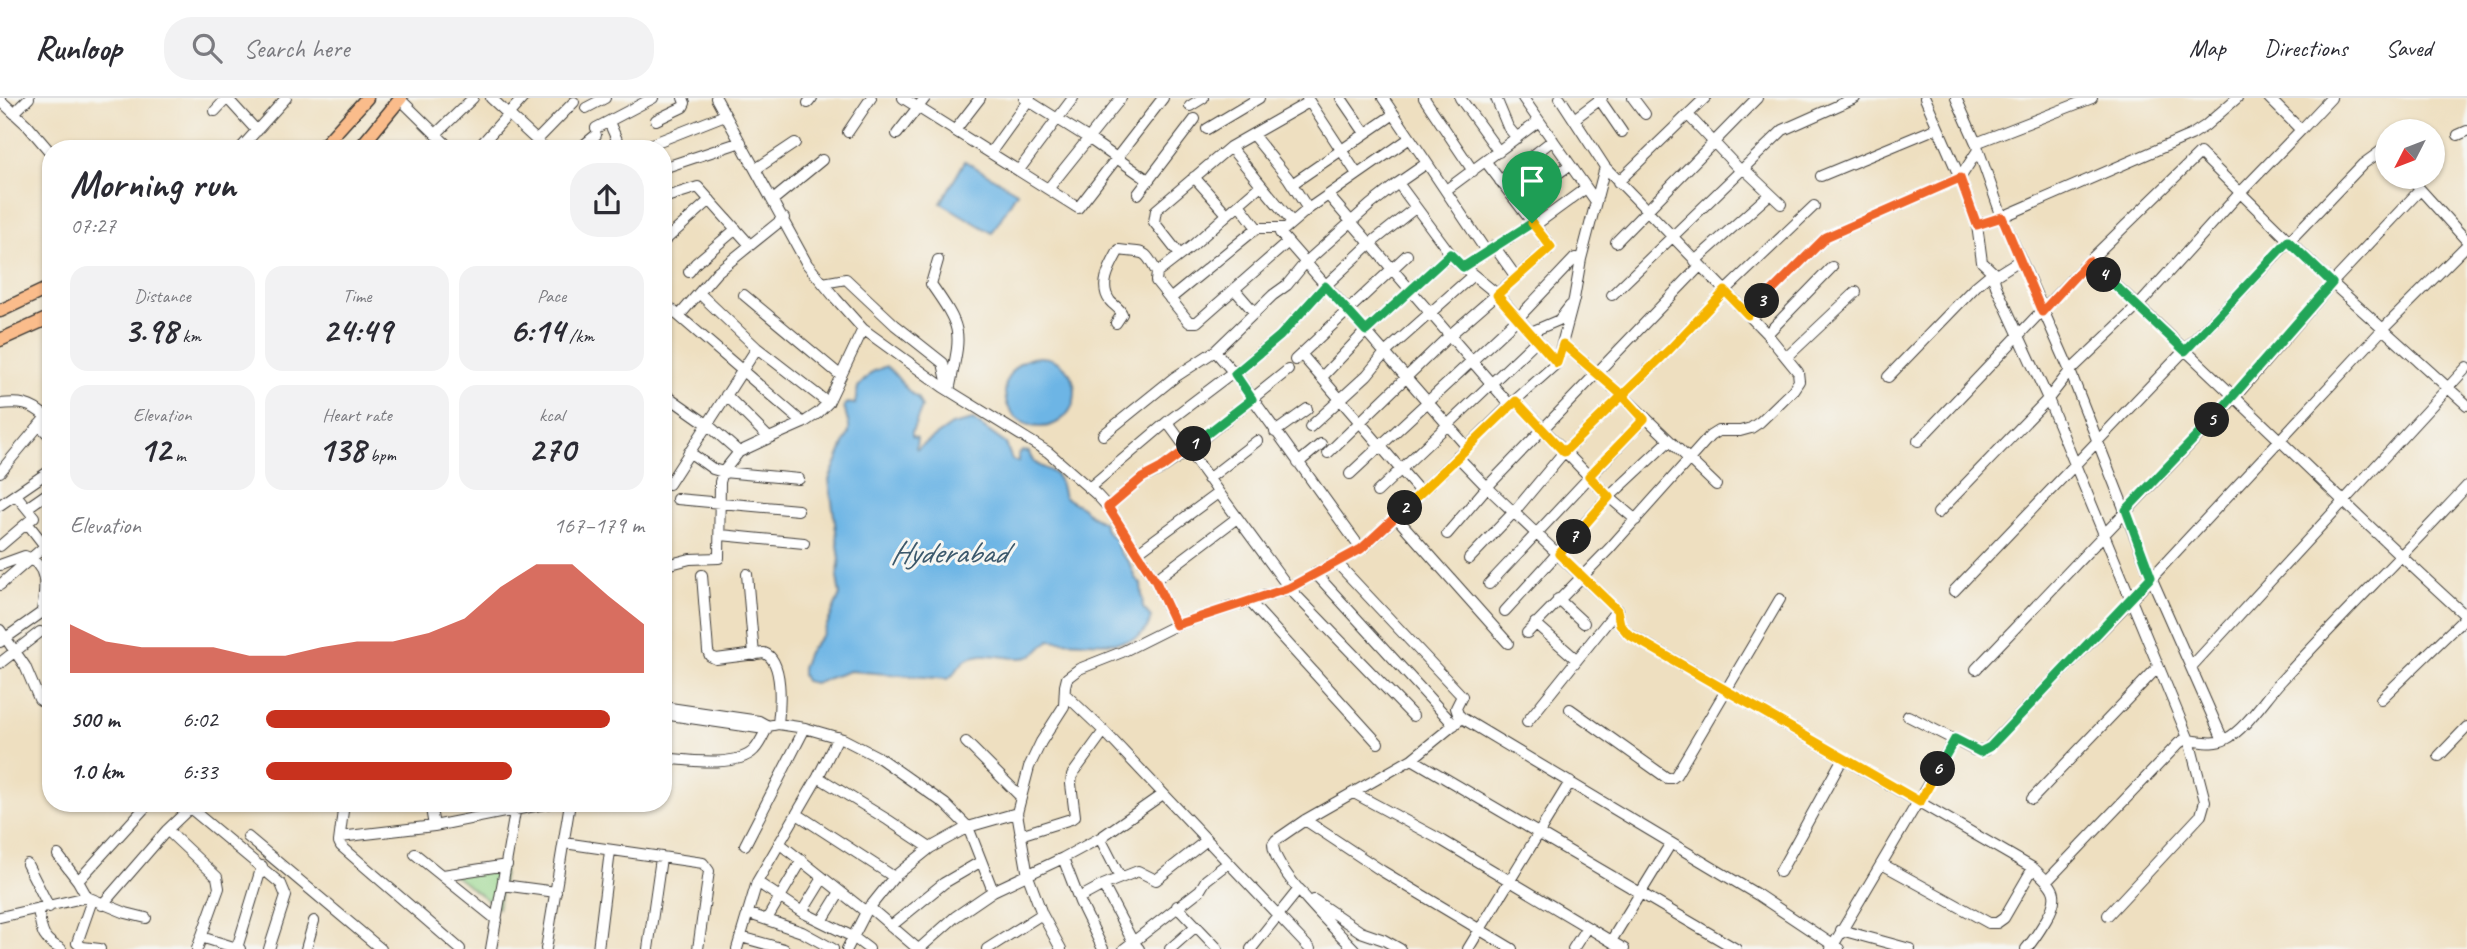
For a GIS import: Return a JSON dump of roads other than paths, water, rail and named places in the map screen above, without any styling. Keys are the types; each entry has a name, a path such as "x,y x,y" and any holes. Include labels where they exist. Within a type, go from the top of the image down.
{"main road":[{"path":"329,140 367,98"},
{"path":"366,140 401,98"},
{"path":"0,311 42,291"},
{"path":"0,340 42,321"}],"street":[{"path":"14,113 29,98"},
{"path":"215,111 227,98 257,131"},
{"path":"248,140 286,98"},
{"path":"401,98 442,140"},
{"path":"436,134 473,98"},
{"path":"491,98 537,140 573,102"},
{"path":"485,140 523,98"},
{"path":"586,108 605,98"},
{"path":"588,140 633,102 653,98"},
{"path":"656,120 683,107 683,98"},
{"path":"716,98 807,264 863,329 949,390 1048,452 1089,488 1108,507 1138,552 1155,580 1176,625"},
{"path":"848,132 872,98"},
{"path":"903,98 956,129 1077,208 1118,159 1163,98"},
{"path":"897,134 925,98"},
{"path":"956,129 980,98"},
{"path":"1019,170 1073,98"},
{"path":"1048,189 1121,98"},
{"path":"1191,106 1203,98"},
{"path":"1207,129 1259,98"},
{"path":"1341,98 1365,134"},
{"path":"1384,98 1446,190 1490,249 1516,277"},
{"path":"1424,98 1473,171"},
{"path":"1460,98 1499,152"},
{"path":"1496,98 1508,127 1517,138"},
{"path":"1523,98 1595,200"},
{"path":"1527,632 1636,520 1710,436 1718,431 1740,431 1760,422 1799,381 1798,372 1766,334 1605,167 1560,98"},
{"path":"1639,106 1649,98"},
{"path":"1618,182 1705,98"},
{"path":"1616,242 1757,98"},
{"path":"1612,295 1783,130 1855,98"},
{"path":"1925,98 1977,225 1982,262 1996,275 1996,286 2048,399 2189,740 2205,801 2201,815 2108,915"},
{"path":"1956,98 2002,217 2070,371 2151,577 2223,740"},
{"path":"1748,315 1826,237 1960,178 1977,147 2092,98"},
{"path":"1977,225 2002,217 2192,135 2237,98"},
{"path":"2269,98 2301,130"},
{"path":"1938,513 2048,399 2070,371 2138,306 2331,98"},
{"path":"991,152 1027,99 1148,180"},
{"path":"1574,119 1601,99 1622,132"},
{"path":"0,100 42,142"},
{"path":"1180,255 1154,222 1156,210 1230,147 1308,100 1357,174"},
{"path":"1292,184 1394,114"},
{"path":"662,140 725,115"},
{"path":"1688,115 1741,169 1781,204"},
{"path":"1138,194 1195,119"},
{"path":"1446,190 1539,121"},
{"path":"609,122 617,140"},
{"path":"1821,176 1937,128"},
{"path":"1253,135 1308,209"},
{"path":"1410,138 1308,209 1280,233 1467,447"},
{"path":"1500,180 1553,140"},
{"path":"672,165 741,142"},
{"path":"756,169 795,143"},
{"path":"1230,147 1289,225"},
{"path":"1918,441 2089,261 2200,153 2332,283 2467,405"},
{"path":"1954,592 2375,153"},
{"path":"773,200 822,160"},
{"path":"1298,463 1362,422 1450,335 1551,247 1486,162"},
{"path":"1102,435 1175,377 1215,351 1352,221 1427,163"},
{"path":"1517,202 1570,165"},
{"path":"1061,949 1042,914 1028,876 1017,813 1020,796 1041,742 1064,706 1067,678 1074,672 1176,625 1289,588 1361,549 1396,517 1557,363 1605,167"},
{"path":"1194,177 1227,214"},
{"path":"1398,183 1450,254 1497,295 1557,363"},
{"path":"1157,273 1261,185"},
{"path":"672,195 698,187 750,245"},
{"path":"1463,267 1533,225 1586,188"},
{"path":"1908,716 1974,750 1986,750 2467,243 2420,190 2332,283 2235,397 1976,669"},
{"path":"1447,534 1487,487 1698,264 1770,194"},
{"path":"1328,195 1491,382 1636,520"},
{"path":"672,234 710,200"},
{"path":"1238,204 1257,228"},
{"path":"1469,559 1514,512 1564,452 1814,206"},
{"path":"1089,488 1167,422 1280,336 1325,286 1371,243 1415,208"},
{"path":"679,316 717,272 784,218"},
{"path":"1170,299 1257,228 1289,225"},
{"path":"689,272 736,229"},
{"path":"1116,323 1122,314 1106,292 1106,274 1119,250 1143,252 1149,257 1157,273 1156,281 1193,324 1288,242"},
{"path":"1323,376 1366,331 1450,254"},
{"path":"1406,255 1298,357 1323,376 1421,493"},
{"path":"1350,474 1518,318 1576,258 1581,259"},
{"path":"937,260 931,285 957,325 959,339 949,390"},
{"path":"1888,377 1976,286 1988,276 1996,275 2020,260"},
{"path":"2089,261 2235,397 2401,558 2467,617 2381,699"},
{"path":"1766,334 1832,267"},
{"path":"1310,427 1342,399 1385,353 1473,275"},
{"path":"823,283 846,279 895,325 943,363 949,390"},
{"path":"1235,290 1255,313"},
{"path":"1787,358 1856,292"},
{"path":"699,293 757,348 828,403"},
{"path":"744,295 840,375"},
{"path":"1377,492 1491,382 1534,336 1559,320 1574,299"},
{"path":"672,310 803,423"},
{"path":"672,563 719,558 723,472 739,452 803,423 828,403 863,329"},
{"path":"1563,344 1622,395 1644,419 1716,485"},
{"path":"672,478 757,348"},
{"path":"1215,351 1234,373 1361,549"},
{"path":"2191,667 2467,367"},
{"path":"1108,507 1142,478 1187,451 1288,370"},
{"path":"726,395 769,438"},
{"path":"672,399 708,424 739,452"},
{"path":"0,404 34,406 42,415"},
{"path":"1275,432 1307,409"},
{"path":"1489,584 1644,419"},
{"path":"1,469 42,421"},
{"path":"1167,422 1289,588 1413,716"},
{"path":"1505,611 1609,497 1670,440"},
{"path":"1208,479 1257,442"},
{"path":"689,452 713,469 723,472 799,479"},
{"path":"1457,456 1617,610 1620,624 1628,634 2033,868 2047,881 2055,895 2055,906 2032,947"},
{"path":"0,505 42,476"},
{"path":"2047,881 2175,747 2184,740 2211,743 2223,740 2240,728 2281,681 2467,486"},
{"path":"1138,552 1218,493"},
{"path":"0,547 34,517 16,495"},
{"path":"28,508 42,498"},
{"path":"677,499 798,510"},
{"path":"1396,517 1508,643"},
{"path":"1155,580 1237,518"},
{"path":"28,524 42,537"},
{"path":"721,535 804,543"},
{"path":"0,584 42,548"},
{"path":"0,565 21,556 31,558 42,572"},
{"path":"1337,563 1459,692 1461,699 1456,708 1458,715 1765,900 1835,948 1841,930 1920,802 1955,739"},
{"path":"747,574 754,655"},
{"path":"1316,574 1454,725"},
{"path":"672,759 706,763 746,755 753,751 773,725 780,698 774,660 770,655 764,653 716,659 710,656 702,575"},
{"path":"1570,709 1667,778 1672,778 1780,599"},
{"path":"1558,600 1584,623"},
{"path":"1251,602 1378,743"},
{"path":"1527,722 1617,610"},
{"path":"42,611 2,636 16,651 42,702"},
{"path":"1535,623 1577,660"},
{"path":"0,663 40,632"},
{"path":"2032,799 2158,667"},
{"path":"1066,695 1104,731 1310,949"},
{"path":"672,708 805,728 838,737 878,757 916,782 968,827 993,891"},
{"path":"672,714 758,728 773,725"},
{"path":"1354,949 1298,889 1277,858 1273,844 1276,839 1305,820 1412,759 1462,718"},
{"path":"2439,756 2467,727"},
{"path":"745,845 805,728"},
{"path":"1020,835 1074,816 1076,811 1070,784 1072,775 1104,731"},
{"path":"737,949 757,882 838,737"},
{"path":"966,742 1020,796"},
{"path":"1780,872 1843,758"},
{"path":"1412,759 1640,891 1734,949"},
{"path":"818,777 930,848"},
{"path":"1468,949 1570,782"},
{"path":"1353,793 1443,841 1624,949"},
{"path":"779,843 918,949 955,917 993,891 1100,838 1163,794"},
{"path":"78,881 141,812"},
{"path":"102,905 182,812"},
{"path":"194,812 281,884 286,896 269,949"},
{"path":"343,812 339,842 344,849 460,949"},
{"path":"432,812 434,826"},
{"path":"340,838 515,812 491,949"},
{"path":"546,949 569,812"},
{"path":"847,949 868,910 894,877 930,848 968,827 1017,813"},
{"path":"797,814 894,877"},
{"path":"1305,820 1382,872 1512,949"},
{"path":"167,830 217,877 219,888 197,949"},
{"path":"248,837 381,949"},
{"path":"1100,838 1120,877"},
{"path":"1079,898 1120,877 1142,871 1156,880 1207,840"},
{"path":"564,843 703,863 707,866 709,871 698,949"},
{"path":"1611,941 1671,843"},
{"path":"597,949 610,850"},
{"path":"415,854 498,920"},
{"path":"58,855 89,899 146,918"},
{"path":"648,949 661,858"},
{"path":"1063,858 1103,949"},
{"path":"767,919 802,860"},
{"path":"891,926 944,883 980,862"},
{"path":"1103,886 1132,947 1177,906 1200,890 1206,880 1227,863"},
{"path":"27,864 44,908 44,945 61,949"},
{"path":"1882,864 1989,923 1997,923 2004,918 2033,868"},
{"path":"443,875 507,865"},
{"path":"201,937 239,948 262,866"},
{"path":"802,912 823,878"},
{"path":"757,882 802,912 853,937 869,949"},
{"path":"503,885 556,891"},
{"path":"1251,949 1298,889"},
{"path":"1298,889 1361,932 1400,949"},
{"path":"822,921 840,892"},
{"path":"0,917 89,899"},
{"path":"89,899 77,943 89,948"},
{"path":"1177,906 1218,949"},
{"path":"747,914 802,932 833,949"},
{"path":"986,949 1000,945 1042,914"},
{"path":"306,949 314,921"},
{"path":"1174,948 1196,926"},
{"path":"1573,949 1587,927"},
{"path":"1841,930 1910,949"},
{"path":"741,937 784,949"}],"water":[{"path":"965,161 1017,192 992,233 941,203"},
{"path":"1040,357 1065,367 1075,392 1065,417 1040,427 1015,417 1005,392 1015,367"},
{"name":"Hyderabad","path":"886,366 909,392 917,397 922,407 912,432 912,436 917,438 917,449 952,425 973,420 1006,444 1012,460 1018,462 1018,455 1022,451 1029,452 1035,462 1056,475 1064,497 1103,522 1141,584 1143,608 1151,617 1141,634 1124,642 1114,643 1050,640 1034,654 1021,658 975,656 967,659 948,679 850,671 814,683 805,681 802,668 808,652 823,634 840,595 837,577 840,559 829,480 849,432 844,406 848,403 855,404 858,387 872,372"}]}
